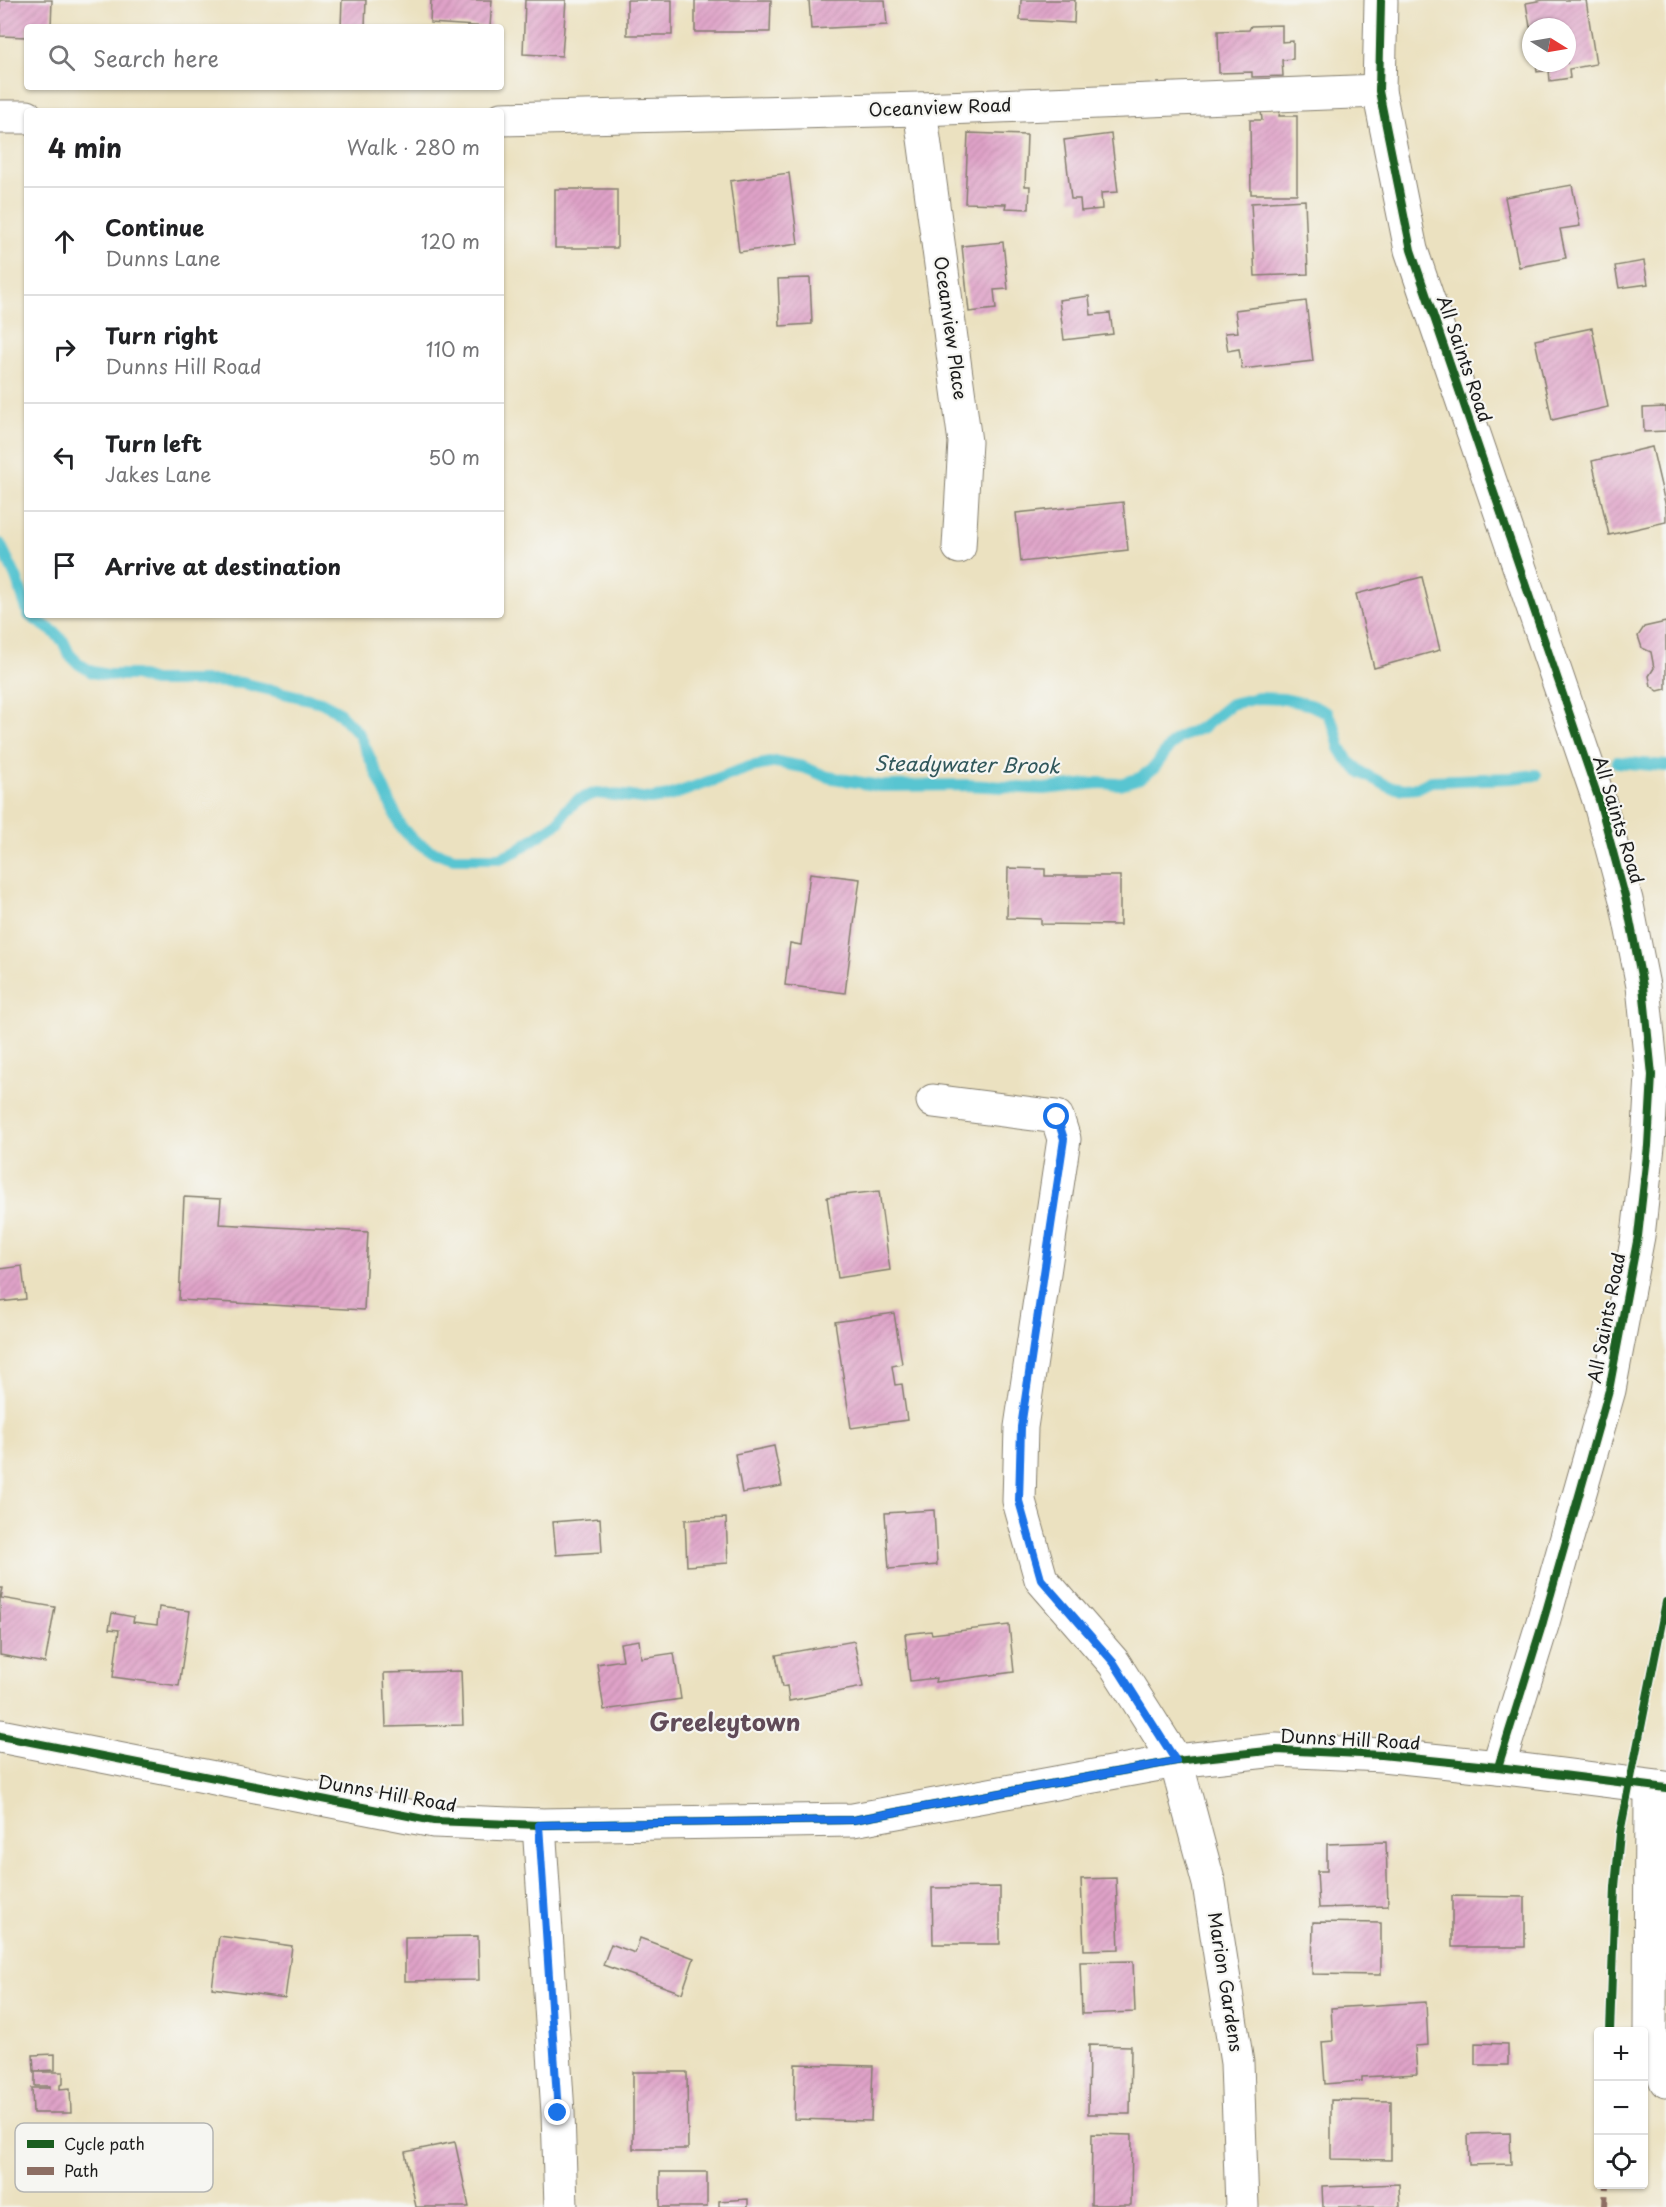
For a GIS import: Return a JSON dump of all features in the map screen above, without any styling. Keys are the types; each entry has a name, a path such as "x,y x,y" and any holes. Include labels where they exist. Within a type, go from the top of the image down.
{"street":[{"name":"All Saints Road","path":"1381,0 1379,91 1411,250 1602,811 1626,900 1643,986 1652,1075 1648,1146 1638,1236 1609,1390 1543,1622 1498,1767"},
{"name":"Oceanview Road","path":"504,120 920,109 1379,91"},
{"name":"Oceanview Place","path":"920,109 965,442 959,547"},
{"path":"0,117 24,117"},
{"name":"Marion Gardens","path":"933,1101 1057,1117 1064,1139 1021,1427 1019,1501 1041,1579 1114,1663 1176,1761 1209,1884 1237,2062 1242,2207"},
{"name":"Dunns Hill Road","path":"0,1736 434,1821 539,1825 853,1820 1176,1761 1276,1750 1382,1755 1498,1767 1659,1788"},
{"path":"1659,1788 1650,2035 1666,2081"},
{"path":"539,1825 558,2113 561,2207"}],"building":[{"path":"0,0 52,0 51,24 24,24 24,37 0,36"},
{"path":"342,0 366,0 365,24 341,24"},
{"path":"431,0 492,0 490,24 430,23"},
{"path":"525,0 566,0 562,56 523,54"},
{"path":"627,0 672,0 672,35 627,35"},
{"path":"695,0 771,0 770,32 695,32"},
{"path":"809,0 885,0 887,25 811,29"},
{"path":"1021,0 1075,0 1074,23 1020,20"},
{"path":"1543,0 1586,0 1596,64 1576,68 1576,18 1528,18 1526,3"},
{"path":"1282,25 1282,42 1293,41 1293,59 1282,60 1283,76 1252,77 1252,72 1219,73 1218,31 1249,30 1251,26"},
{"path":"1549,72 1569,72 1570,78 1550,81"},
{"path":"1261,111 1280,111 1279,116 1297,116 1297,194 1251,194 1250,120 1262,120"},
{"path":"968,133 1027,135 1025,186 1030,186 1029,209 1005,208 1006,204 965,203"},
{"path":"1111,134 1118,192 1101,193 1102,209 1081,211 1080,199 1071,199 1064,140"},
{"path":"789,173 798,244 739,252 730,181"},
{"path":"1572,185 1580,226 1560,229 1566,258 1519,267 1505,197"},
{"path":"555,189 617,189 617,248 555,248"},
{"path":"1305,200 1308,274 1255,276 1251,203"},
{"path":"1003,242 1008,289 994,290 996,309 969,312 962,246"},
{"path":"1644,261 1648,284 1619,288 1615,266"},
{"path":"810,278 812,324 780,326 778,279"},
{"path":"1089,296 1091,315 1110,313 1113,334 1064,340 1059,300"},
{"path":"1306,301 1313,361 1242,369 1239,349 1228,351 1225,333 1238,332 1235,310"},
{"path":"1592,328 1608,407 1552,420 1535,340"},
{"path":"1666,407 1666,431 1644,432 1643,408"},
{"path":"1652,447 1666,507 1666,522 1609,535 1592,461"},
{"path":"1123,502 1128,550 1021,562 1016,513"},
{"path":"1422,577 1440,650 1374,668 1356,594"},
{"path":"1666,622 1666,689 1658,691 1651,686 1649,676 1654,668 1651,652 1642,648 1638,636 1644,627"},
{"path":"1008,868 1045,869 1045,876 1120,876 1120,925 1041,924 1041,919 1007,918"},
{"path":"810,873 860,879 845,993 785,985 790,943 801,945"},
{"path":"879,1191 890,1270 838,1278 827,1197"},
{"path":"184,1197 221,1199 219,1224 368,1232 364,1310 179,1300"},
{"path":"22,1266 26,1299 0,1302 0,1269"},
{"path":"894,1313 902,1364 892,1366 895,1385 902,1384 907,1420 851,1428 835,1322"},
{"path":"774,1446 782,1486 742,1493 735,1454"},
{"path":"934,1510 937,1565 889,1569 885,1513"},
{"path":"600,1518 602,1552 556,1555 553,1522"},
{"path":"726,1518 728,1563 687,1566 685,1520"},
{"path":"0,1588 3,1588 1,1598 55,1607 45,1663 0,1655"},
{"path":"159,1607 190,1611 179,1686 113,1677 119,1630 109,1629 112,1613 134,1617 133,1622 157,1625"},
{"path":"1009,1625 1014,1672 935,1682 936,1678 910,1681 905,1634 931,1631 932,1634"},
{"path":"639,1640 641,1658 674,1653 681,1699 604,1710 597,1664 623,1660 620,1643"},
{"path":"854,1641 863,1687 789,1701 787,1686 782,1687 776,1655"},
{"path":"461,1671 463,1725 386,1727 384,1673"},
{"path":"1386,1842 1388,1906 1319,1908 1317,1871 1327,1871 1327,1844"},
{"path":"1116,1878 1119,1949 1084,1950 1081,1879"},
{"path":"1000,1887 1000,1944 933,1944 932,1888"},
{"path":"1452,1896 1525,1897 1525,1947 1452,1947"},
{"path":"1313,1922 1381,1923 1381,1975 1312,1974"},
{"path":"219,1936 292,1946 285,1998 212,1988"},
{"path":"478,1936 479,1980 405,1981 405,1937"},
{"path":"640,1938 694,1958 682,1993 603,1965 611,1944 635,1953"},
{"path":"1133,1961 1135,2012 1082,2014 1080,1962"},
{"path":"1426,2002 1428,2045 1415,2046 1417,2074 1362,2077 1362,2081 1325,2084 1322,2042 1333,2041 1331,2008"},
{"path":"1475,2043 1508,2044 1508,2065 1475,2065"},
{"path":"1089,2045 1131,2046 1130,2114 1088,2114"},
{"path":"55,2054 55,2070 34,2071 33,2055"},
{"path":"795,2064 873,2066 871,2121 794,2119"},
{"path":"35,2072 63,2072 63,2084 60,2085 60,2089 70,2088 71,2113 33,2113 32,2088 50,2088 50,2086 35,2086"},
{"path":"633,2072 687,2072 688,2149 633,2149"},
{"path":"1331,2100 1391,2101 1391,2160 1331,2159"},
{"path":"1510,2133 1511,2164 1469,2165 1468,2134"},
{"path":"1092,2134 1132,2135 1131,2205 1091,2205"},
{"path":"455,2142 469,2207 416,2207 405,2152"},
{"path":"660,2172 707,2172 707,2207 660,2207"},
{"path":"1399,2184 1400,2207 1323,2207 1322,2187"},
{"path":"748,2199 748,2207 719,2207 719,2201"}],"waterway":[{"name":"Steadywater Brook","path":"0,544 24,600"},
{"name":"Steadywater Brook","path":"33,618 54,632 63,641 69,654 92,672 107,675 135,675 153,681 242,683 321,702 336,710 359,734 401,827 413,840 431,851 454,858 500,858 516,851 559,822 566,810 578,800 596,793 650,799 669,796 750,767 776,762 803,767 828,777 880,786 967,785 1044,789 1098,783 1120,784 1140,778 1154,768 1178,738 1203,727 1231,704 1258,698 1284,699 1311,705 1327,713 1335,728 1340,748 1348,761 1362,773 1390,787 1405,789 1417,788 1431,781 1536,775"},
{"name":"Steadywater Brook","path":"1617,762 1666,766"}],"marked path":[{"path":"1605,2207 1606,2189"}],"cycle path":[{"path":"1381,0 1379,91 1411,250 1599,800 1626,900 1643,986 1652,1075 1648,1146 1638,1236 1609,1390 1543,1622 1498,1767"},
{"path":"1610,2027 1615,1887 1620,1833 1666,1602"},
{"path":"0,1736 434,1821 539,1825 853,1820 1176,1761 1276,1750 1382,1755 1666,1788"}],"district":[{"name":"Greeleytown","path":"725,1723"}],"route":[{"path":"558,2113 539,1825 853,1820 1176,1761 1114,1663 1041,1579 1019,1501 1021,1427 1064,1139 1057,1117"}]}
